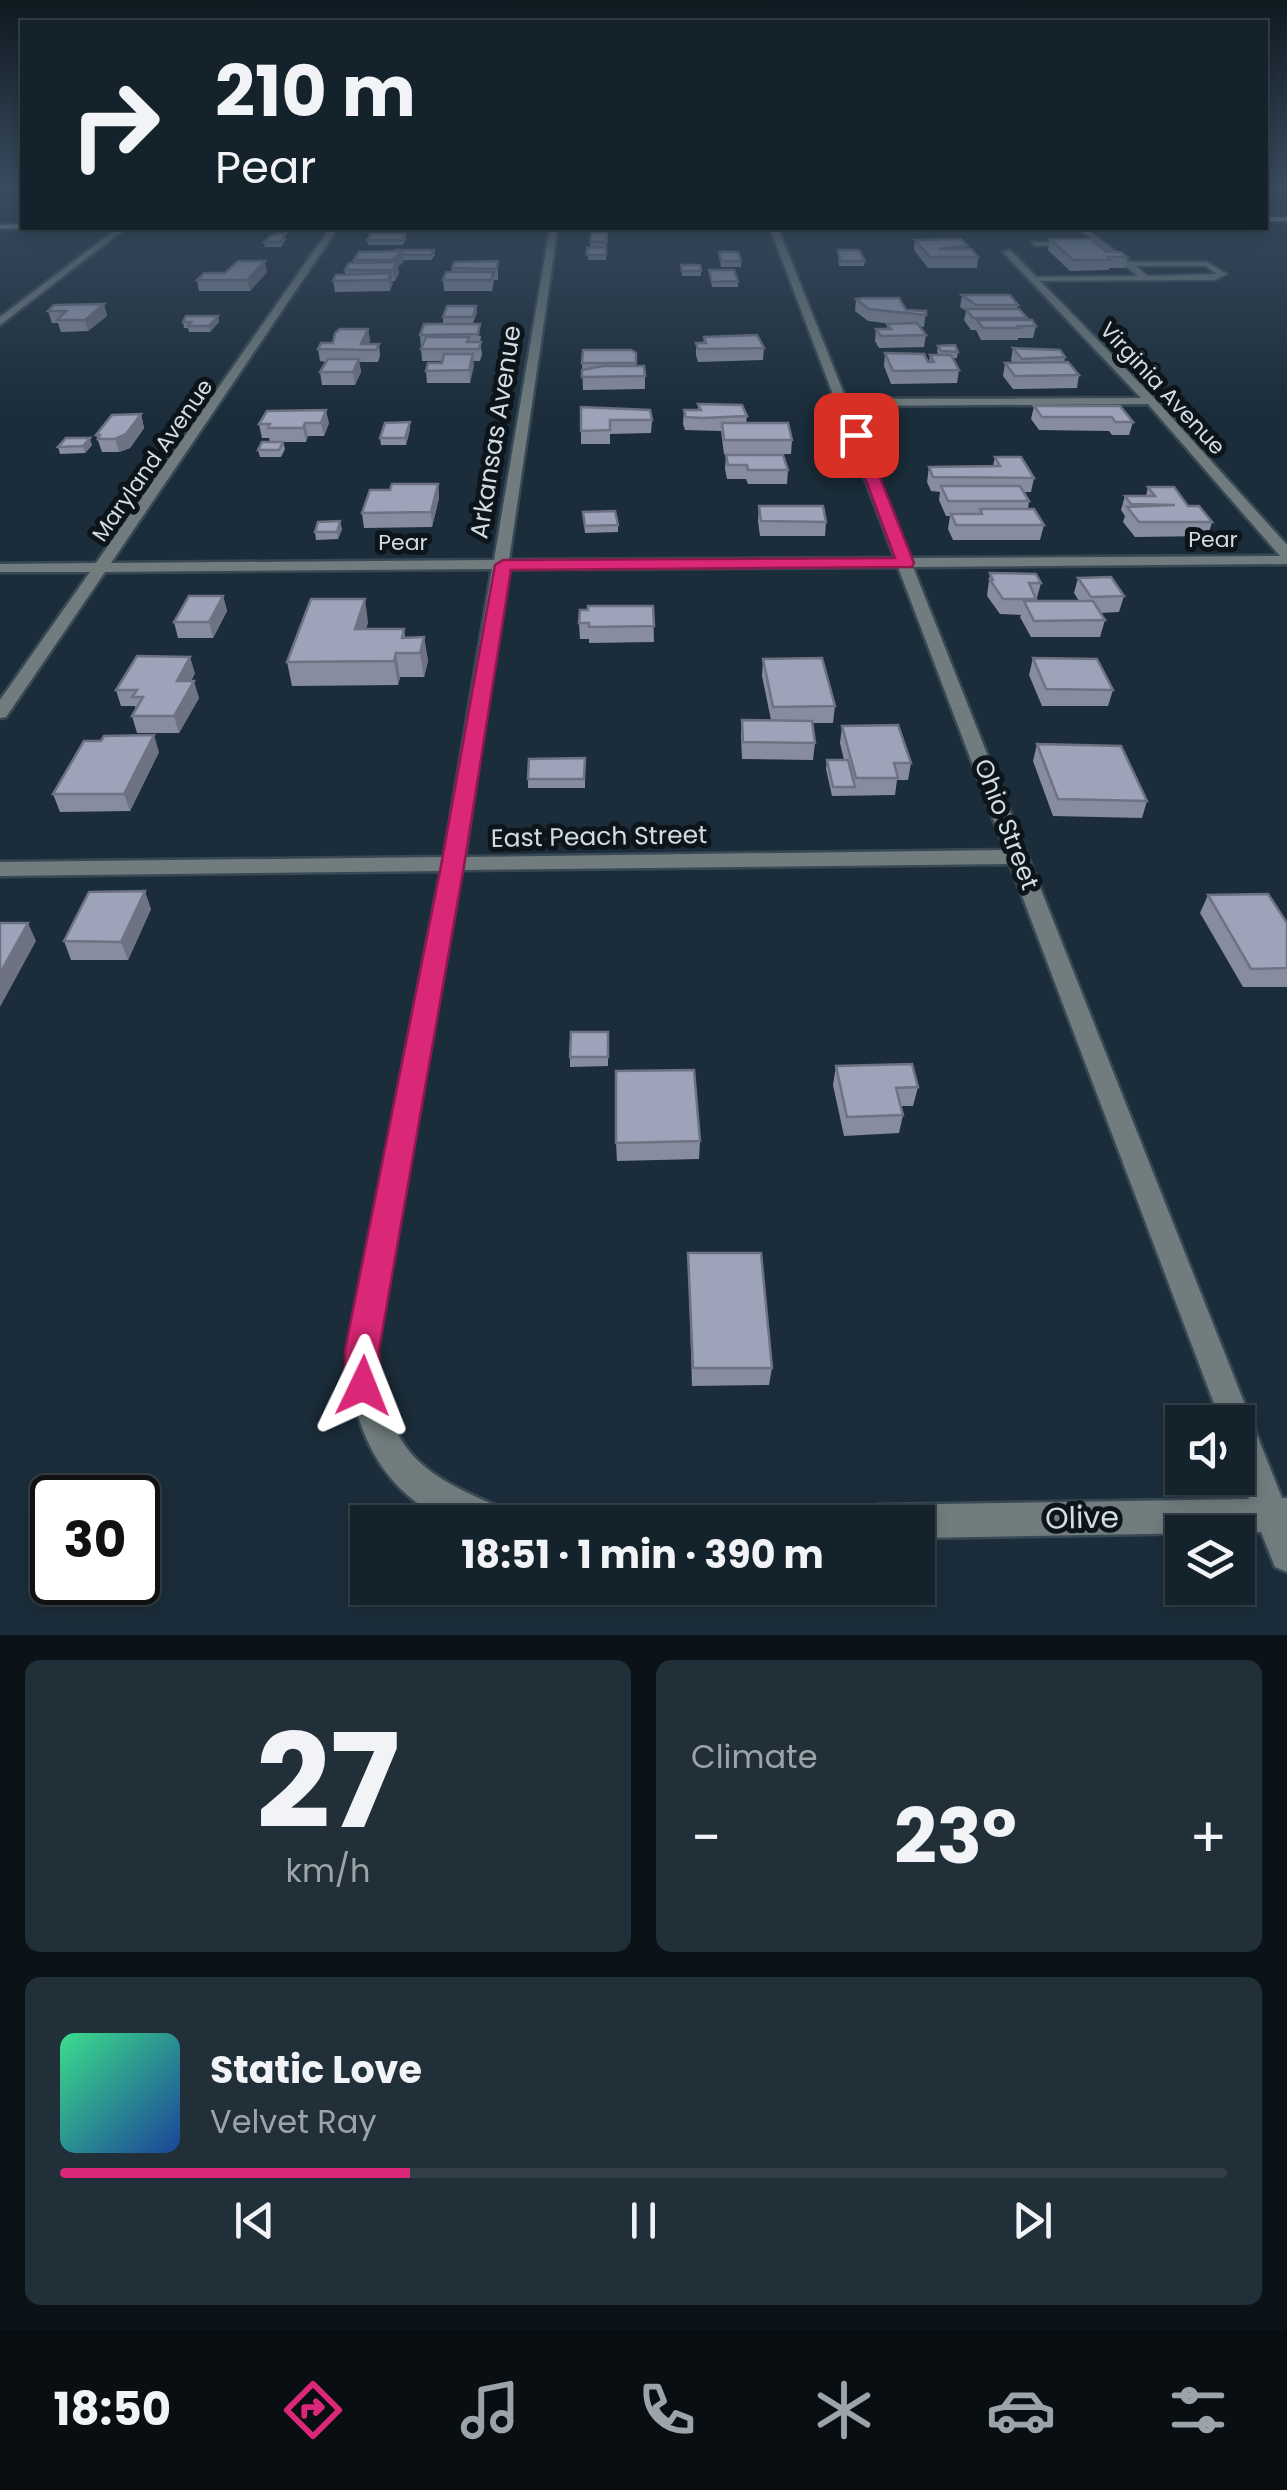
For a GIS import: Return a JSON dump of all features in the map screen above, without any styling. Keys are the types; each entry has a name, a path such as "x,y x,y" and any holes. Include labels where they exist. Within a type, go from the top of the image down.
{"street":[{"path":"0,322 79,261"},
{"name":"Maryland Avenue","path":"0,713 311,261"},
{"name":"Arkansas Avenue","path":"446,1505 421,1490 372,1422 363,1386 362,1350 452,866 549,261"},
{"name":"Ohio Street","path":"787,261 1230,1405"},
{"name":"Virginia Avenue","path":"1016,261 1151,402 1287,557"},
{"path":"843,403 1151,402"},
{"name":"Pear","path":"0,568 1287,557"},
{"name":"East Peach Street","path":"0,869 1020,857"},
{"name":"Ohio Street","path":"1255,1463 1279,1514 1287,1555"},
{"name":"Olive","path":"935,1521 1279,1514"}],"lane":[{"path":"1126,261 1146,278"},
{"path":"1032,279 1215,278 1223,274 1207,264 1130,264"}],"building":[{"path":"238,261 265,261 247,280 197,280 204,273 225,273"},
{"path":"498,261 497,269 452,268 454,262"},
{"path":"397,262 393,270 345,270 349,263"},
{"path":"681,265 700,265 701,271 682,271"},
{"path":"709,270 734,270 738,281 712,282"},
{"path":"446,272 494,272 491,280 443,280"},
{"path":"391,273 388,280 333,281 336,275"},
{"path":"962,295 1010,295 1018,305 976,305"},
{"path":"899,298 906,310 926,311 926,315 869,309 856,299"},
{"path":"104,304 85,320 57,320 66,311 48,311 54,305"},
{"path":"447,306 476,306 473,317 443,317"},
{"path":"966,309 1019,309 1027,318 973,318"},
{"path":"186,316 218,316 209,326 188,326 191,322 183,322"},
{"path":"977,320 1032,320 1036,326 983,328"},
{"path":"917,323 926,335 881,336 876,329 891,329 887,324"},
{"path":"424,324 480,324 478,334 420,335"},
{"path":"340,329 368,329 361,344 379,344 376,350 318,349 321,343 333,343"},
{"path":"757,335 764,348 698,349 696,343 706,343 704,337"},
{"path":"426,337 469,337 467,342 481,342 479,349 421,349"},
{"path":"955,345 958,352 941,351 938,346"},
{"path":"1013,348 1060,350 1065,357 1022,359"},
{"path":"583,350 631,350 636,353 636,363 582,363"},
{"path":"885,353 924,354 928,362 934,362 930,355 951,355 959,370 893,371"},
{"path":"444,354 473,354 469,370 426,371 428,363 442,363"},
{"path":"328,359 359,359 353,372 320,372"},
{"path":"1068,362 1079,375 1015,376 1005,363"},
{"path":"644,366 645,376 582,377 582,370"},
{"path":"698,404 742,405 747,416 686,417 684,410 701,410"},
{"path":"1034,406 1120,406 1133,422 1115,422 1112,417 1042,417"},
{"path":"581,407 650,410 652,420 610,420 610,430 581,431"},
{"path":"326,410 321,423 305,423 303,428 268,428 270,424 259,424 267,411"},
{"path":"141,414 126,434 98,439 100,435 96,435 112,415"},
{"path":"410,422 405,438 380,438 385,423"},
{"path":"722,423 788,423 792,440 724,440"},
{"path":"66,438 90,438 83,446 58,447"},
{"path":"262,442 283,442 279,450 258,450"},
{"path":"726,455 783,455 788,470 748,470 747,465 728,465"},
{"path":"995,457 1021,457 1034,478 933,477 929,467 1000,466"},
{"path":"392,484 438,484 431,512 362,513 370,490 390,490"},
{"path":"941,486 1020,486 1029,501 948,501"},
{"path":"1148,487 1174,487 1188,506 1199,506 1212,522 1139,522 1127,507 1175,505 1131,504 1125,496 1155,496"},
{"path":"759,506 823,506 826,522 761,521"},
{"path":"980,509 1034,509 1044,525 956,525 951,514 982,514"},
{"path":"615,511 618,525 585,526 583,512"},
{"path":"340,521 337,532 315,532 318,522"},
{"path":"990,573 1036,574 1041,583 1029,583 1036,599 1003,599 990,580"},
{"path":"1111,577 1124,596 1091,597 1078,578"},
{"path":"189,596 223,596 209,622 174,622"},
{"path":"311,599 365,599 355,629 404,629 402,638 424,637 420,653 396,653 394,661 287,662"},
{"path":"1024,601 1093,601 1105,620 1034,621"},
{"path":"588,606 653,606 654,626 589,627 589,623 579,623 580,610 588,610"},
{"path":"137,656 190,657 177,681 194,681 174,716 132,716 143,697 132,697 137,690 116,690"},
{"path":"822,658 835,706 773,707 763,659"},
{"path":"1033,658 1097,659 1113,690 1046,689"},
{"path":"742,720 812,721 815,743 743,742"},
{"path":"898,725 911,763 894,763 898,778 856,778 842,726"},
{"path":"154,735 124,794 53,794 84,741 101,741 104,736"},
{"path":"1037,744 1121,746 1147,801 1058,799"},
{"path":"585,758 584,779 528,779 529,759"},
{"path":"827,760 848,760 855,787 833,787"},
{"path":"145,891 121,942 64,941 89,892"},
{"path":"1268,894 1287,923 1287,968 1251,969 1208,895"},
{"path":"0,923 28,923 0,973"},
{"path":"571,1032 608,1032 608,1057 570,1057"},
{"path":"912,1064 918,1087 896,1088 903,1115 847,1117 836,1066"},
{"path":"694,1070 700,1141 616,1143 616,1071"},
{"path":"688,1253 761,1253 772,1368 693,1368"}],"route":[{"path":"363,1386 362,1350 452,866 503,565 906,563 856,435"}]}
